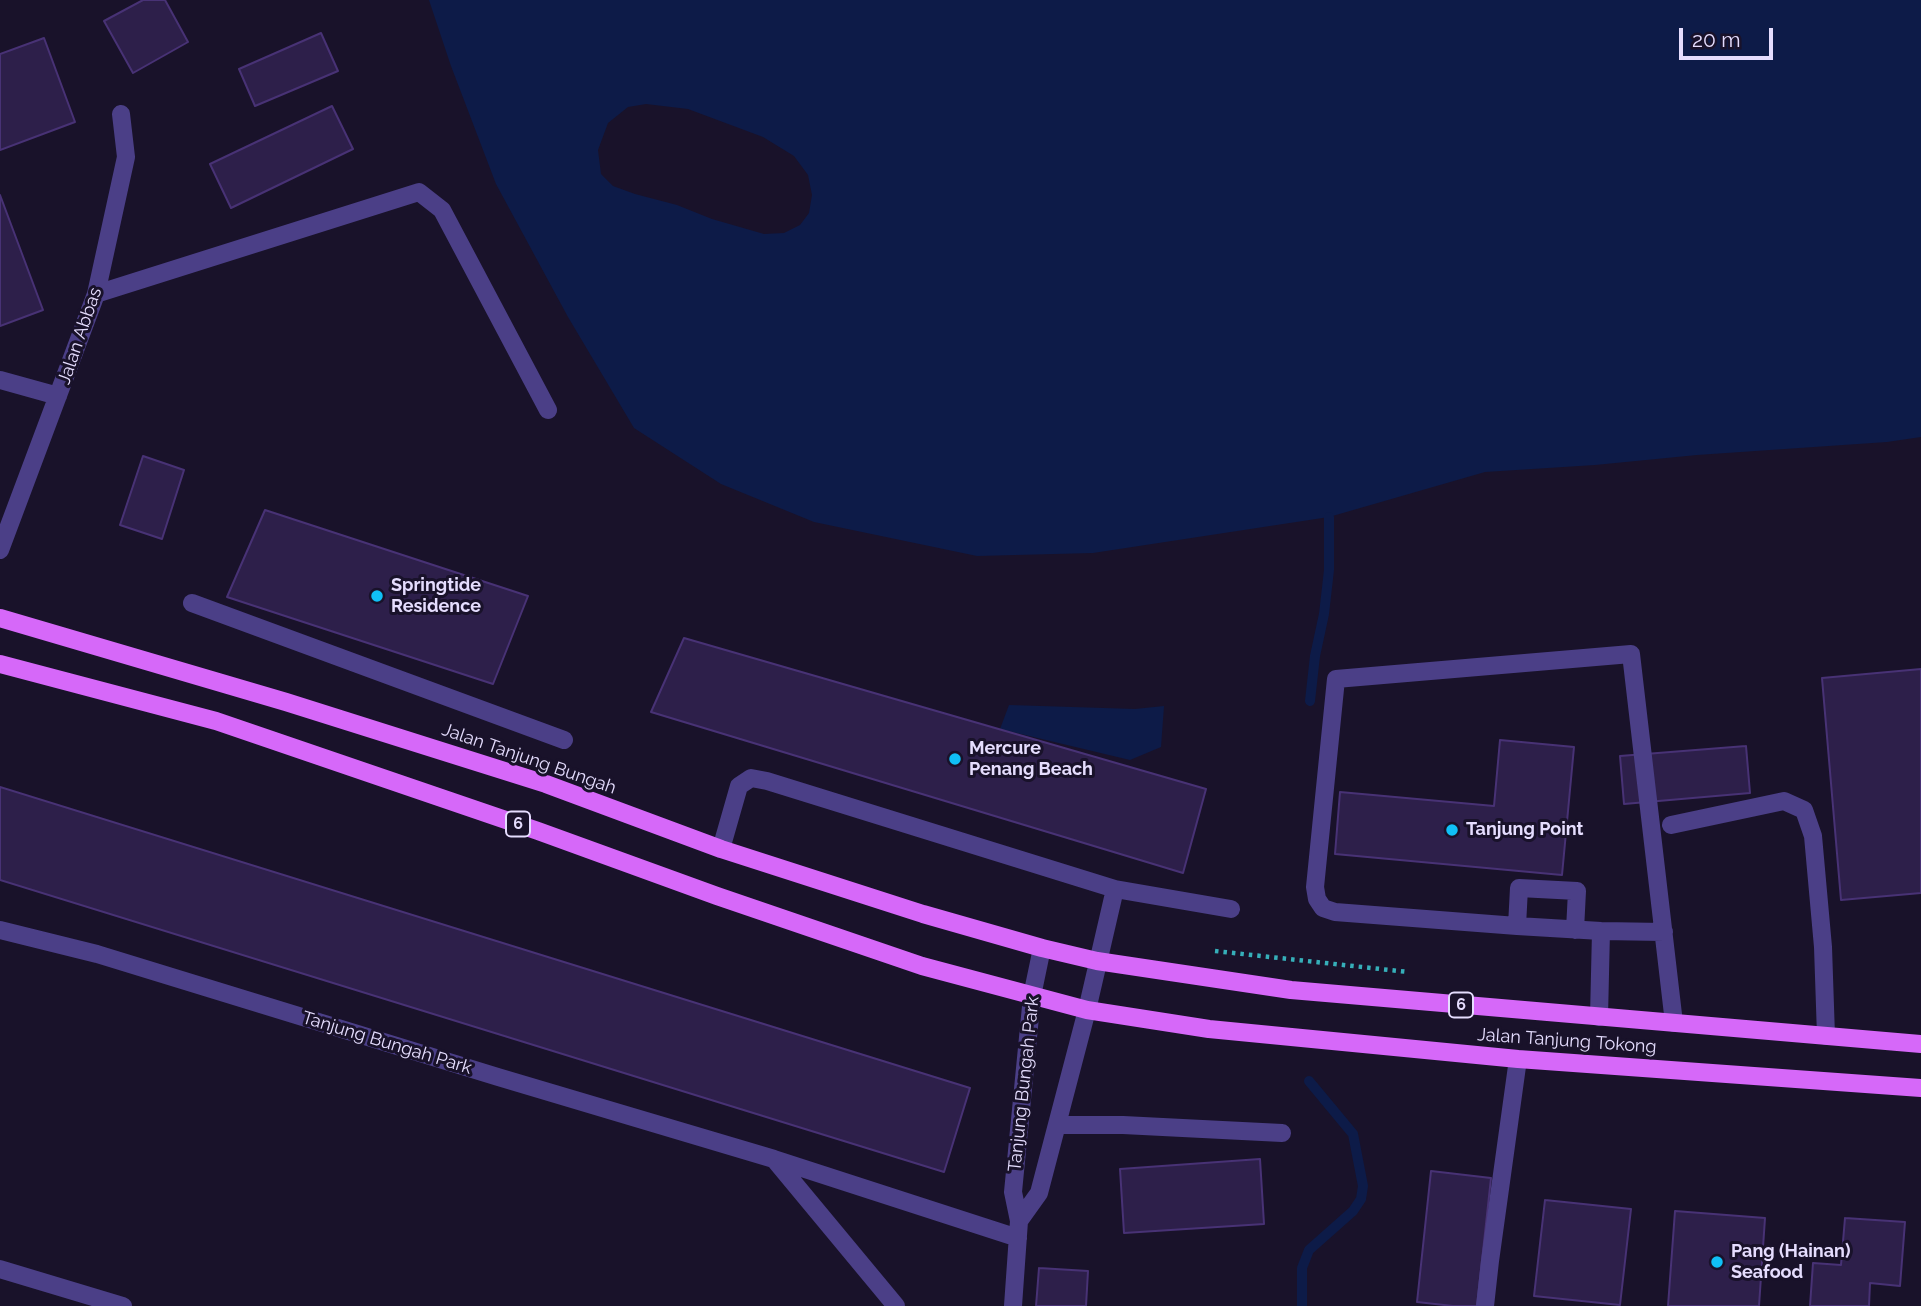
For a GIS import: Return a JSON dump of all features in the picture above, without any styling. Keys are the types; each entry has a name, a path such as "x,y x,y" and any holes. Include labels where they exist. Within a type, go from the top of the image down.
{"main road":[{"name":"Jalan Tanjung Bungah","path":"0,618 286,702 520,776 721,849 923,914 1042,948"},
{"name":"6","path":"0,664 216,721 922,966 1087,1010"},
{"name":"6","path":"1042,948 1097,961"},
{"name":"Jalan Tanjung Tokong","path":"1097,961 1291,990 1921,1044"},
{"name":"Jalan Tanjung Tokong","path":"1087,1010 1209,1029 1518,1059 1921,1088"}],"street":[{"name":"Jalan Abbas","path":"0,550 96,294 126,157 121,114"},
{"path":"96,294 419,192 442,210 548,410"},
{"path":"0,380 58,396"},
{"path":"192,603 564,740"},
{"path":"1664,932 1517,926 1335,912 1323,908 1317,899 1315,887 1336,679 1631,654 1664,932 1674,1023"},
{"path":"721,849 738,786 751,778 1115,889 1231,909"},
{"path":"1671,825 1784,801 1804,810 1813,836 1823,947 1826,1036"},
{"path":"1517,926 1519,888 1577,891 1575,930"},
{"name":"Tanjung Bungah Park","path":"1019,1229 1039,1193 1087,1010 1115,889"},
{"name":"Tanjung Bungah Park","path":"0,930 97,954 498,1077 1019,1229"},
{"path":"1599,1017 1601,931"},
{"name":"Tanjung Bungah Park","path":"1013,1306 1019,1229 1013,1192 1032,996 1042,948"},
{"path":"1485,1306 1518,1059"},
{"path":"1057,1125 1123,1125 1282,1133"},
{"path":"774,1159 896,1306"},
{"path":"0,1269 122,1306"}],"water":[{"path":"429,0 1921,0 1921,437 1887,442 1485,472 1329,517 1093,553 977,556 814,522 721,484 634,428 568,317 496,184","holes":["646,104 688,109 763,137 794,156 808,175 812,195 809,213 800,225 784,233 764,234 613,186 601,174 598,150 608,123 628,107"]},
{"path":"1009,705 1135,709 1164,706 1161,747 1130,760 1000,729"}],"building":[{"path":"143,0 165,0 188,42 133,73 104,21"},
{"path":"321,33 338,71 255,106 239,69"},
{"path":"44,38 75,122 0,150 0,54"},
{"path":"332,106 353,149 231,208 210,164"},
{"path":"0,195 43,310 0,326"},
{"path":"143,456 184,470 162,539 120,525"},
{"name":"Springtide Residence","path":"265,510 528,596 493,684 227,597"},
{"name":"Mercure Penang Beach","path":"684,638 1206,789 1183,873 651,712"},
{"path":"1921,669 1921,893 1841,900 1822,678"},
{"name":"Tanjung Point","path":"1500,740 1574,747 1562,875 1335,854 1340,792 1494,806"},
{"path":"1746,746 1750,793 1624,804 1620,756"},
{"path":"0,787 970,1088 944,1172 0,880"},
{"path":"1260,1159 1264,1224 1124,1233 1120,1169"},
{"path":"1431,1171 1491,1178 1477,1306 1417,1302"},
{"path":"1545,1200 1631,1209 1620,1305 1534,1296"},
{"name":"Pang (Hainan) Seafood","path":"1675,1211 1765,1218 1759,1306 1668,1306"},
{"path":"1845,1218 1905,1222 1900,1286 1870,1283 1869,1306 1810,1306 1813,1263 1841,1265"},
{"path":"1039,1268 1088,1271 1086,1306 1036,1306"}],"waterway":[{"path":"1310,701 1329,570 1329,517"},
{"path":"1302,1306 1302,1268 1309,1250 1353,1211 1361,1199 1363,1186 1353,1134 1309,1081"}],"place":[{"name":"Springtide Residence","path":"377,596"},
{"name":"Mercure Penang Beach","path":"955,759"},
{"name":"Tanjung Point","path":"1452,830"},
{"name":"Pang (Hainan) Seafood","path":"1717,1262"}]}
